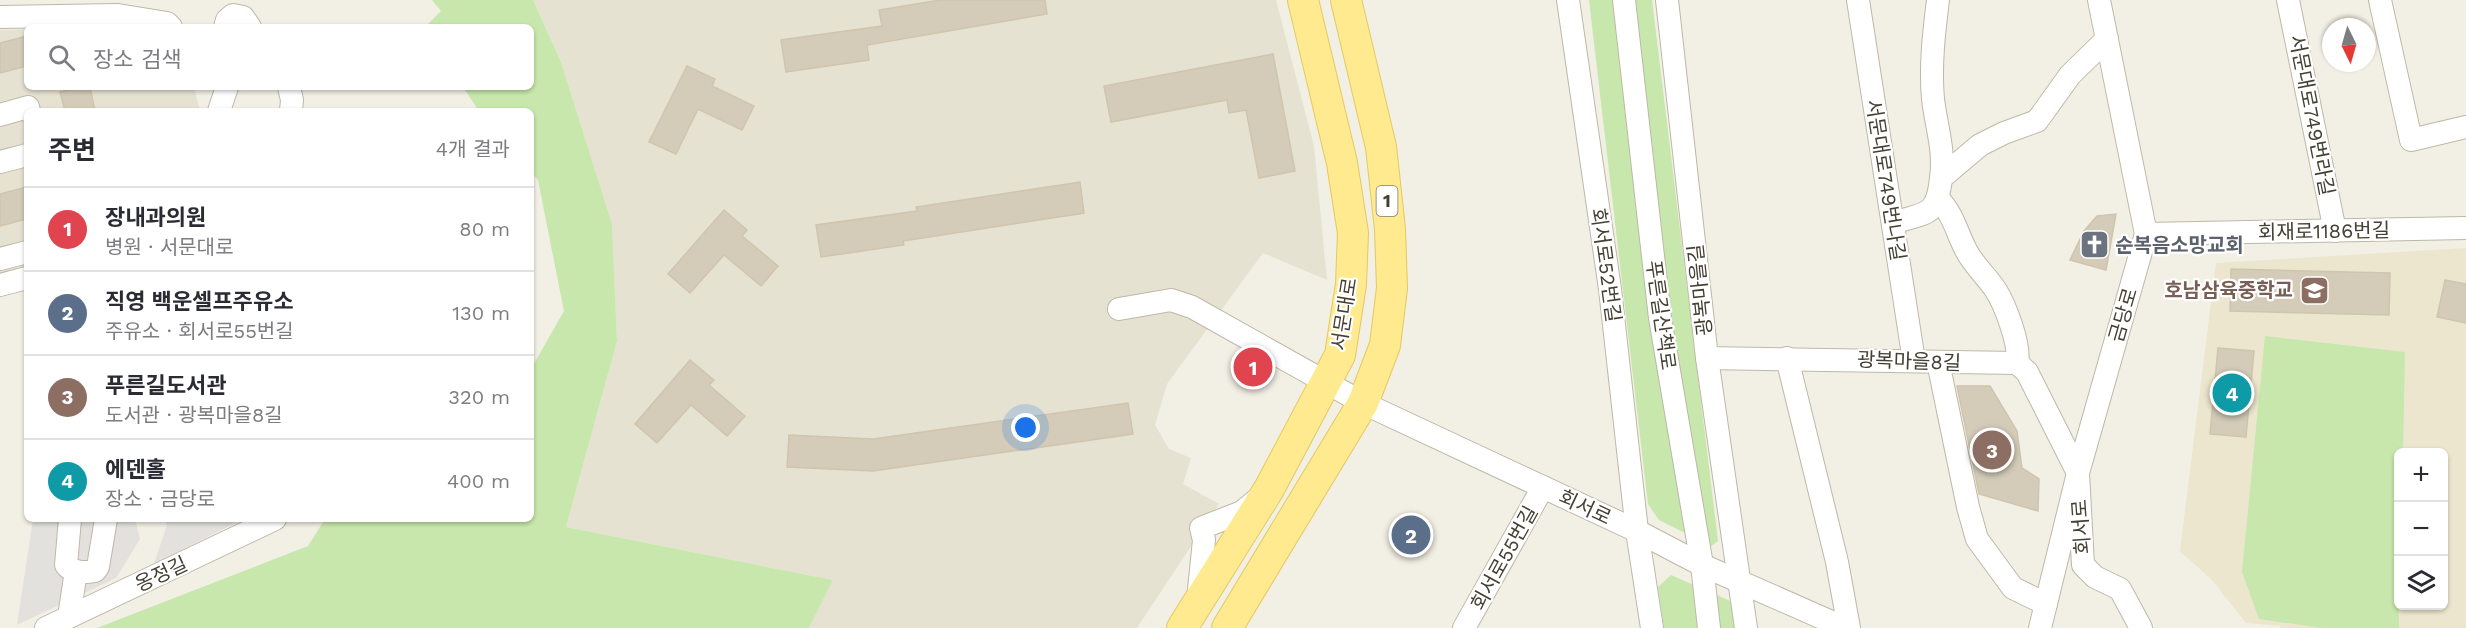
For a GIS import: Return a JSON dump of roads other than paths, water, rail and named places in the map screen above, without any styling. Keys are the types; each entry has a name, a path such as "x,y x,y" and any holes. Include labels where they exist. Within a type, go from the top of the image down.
{"main road":[{"name":"서문대로","path":"1190,617 1269,489 1340,355 1351,284 1353,233 1342,164 1303,0"},
{"name":"1","path":"1227,628 1363,403 1385,345 1390,315 1390,229 1381,147 1347,0"}],"street":[{"name":"회서로52번길","path":"1569,0 1610,289 1637,531 1652,628"},
{"name":"푸른길산책로","path":"1624,0 1660,318 1702,565 1709,628"},
{"name":"광복마을길","path":"1666,0 1707,358 1746,628"},
{"name":"서문대로749번나길","path":"1858,0 1914,361"},
{"name":"서문대로749번라길","path":"2288,0 2335,231"},
{"path":"2380,0 2410,140 2466,127"},
{"name":"금당로","path":"2040,628 2078,473 2146,234 2107,39 2104,5"},
{"path":"1893,223 1930,211 1940,189 1943,164 1933,96 1933,47 1937,7"},
{"path":"0,17 118,15 168,24"},
{"path":"226,24 233,15 243,17 248,24"},
{"path":"1940,189 1980,145 2037,121 2070,75 2107,39"},
{"path":"210,90 214,98 214,108"},
{"path":"220,108 226,90"},
{"path":"290,90 291,108"},
{"path":"0,115 24,108"},
{"path":"0,162 24,155"},
{"path":"1940,189 1967,252 1997,291 2015,340 2022,368 2078,473"},
{"name":"회재로1186번길","path":"2146,234 2466,228"},
{"path":"0,259 24,253"},
{"path":"0,285 24,279"},
{"name":"회서로","path":"1119,309 1159,301 1171,300 1182,303 1363,403 1637,531 1702,565 1847,628"},
{"name":"광복마을8길","path":"1707,358 1914,361 2022,368"},
{"name":"회서로","path":"1787,358 1837,562 1847,628"},
{"path":"1938,363 1968,507 1977,539 2013,588 2046,604"},
{"name":"회서로","path":"2078,473 2084,565 2095,577 2120,589 2140,628"},
{"name":"회서로55번길","path":"1468,626 1543,487"},
{"path":"70,522 65,561 69,569 93,572 98,567 106,522"},
{"name":"옹정길","path":"46,628 269,522"},
{"path":"69,617 76,571"}],"place":[{"name":"순복음소망교회","path":"2094,245"},
{"name":"호남삼육중학교","path":"2314,290"},
{"name":"장내과의원","path":"1253,367"},
{"name":"에덴홀","path":"2232,393"},
{"name":"푸른길도서관","path":"1992,450"},
{"name":"직영 백운셀프주유소","path":"1411,535"}]}
